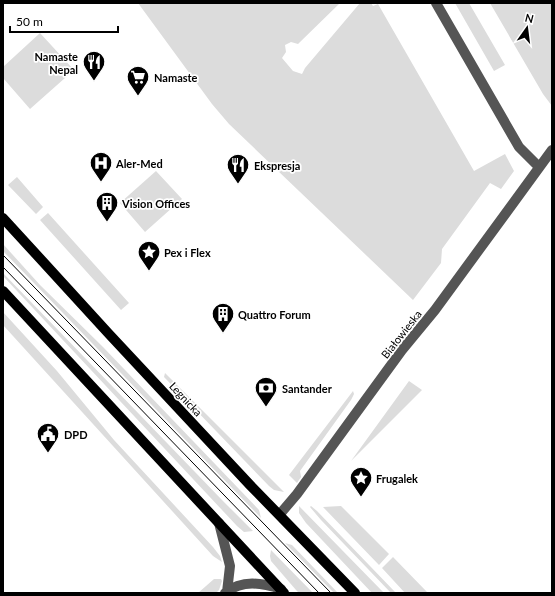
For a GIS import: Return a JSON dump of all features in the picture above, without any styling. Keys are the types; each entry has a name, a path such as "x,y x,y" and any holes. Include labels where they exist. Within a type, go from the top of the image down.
{"main road":[{"name":"Legnicka","path":"3,218 126,353 250,485 280,514 355,593"},
{"path":"3,291 283,591"}],"street":[{"path":"436,3 520,147 539,167"},
{"name":"Białowieska","path":"280,514 302,488 402,350 435,310 552,150"},
{"path":"219,523 230,566 226,592"},
{"path":"226,592 237,586 250,583 260,583 283,591"}],"shaded area":[{"path":"138,3 340,3 298,44 291,42 285,45 286,52 282,58 293,71 302,74 305,68 360,3 371,3 373,6 378,4 474,171 505,154 514,171 501,189 490,183 442,249 441,263 413,300 229,124 212,104"},
{"path":"455,3 469,3 505,65 494,71"},
{"path":"490,3 552,3 552,106 543,94"},
{"path":"40,33 74,70 30,109 3,78 3,67"},
{"path":"156,171 182,199 145,232 120,203"},
{"path":"17,177 43,207 36,214 8,185"},
{"path":"48,213 129,303 121,310 40,220"},
{"path":"3,244 40,285 103,347 259,510 261,518 3,251"},
{"path":"3,273 253,531 244,532 237,526 3,276"},
{"path":"3,312 57,371 114,440 213,547 220,556 222,562 213,556 3,325"},
{"path":"165,373 284,492 274,490 269,486 164,377"},
{"path":"409,381 422,390 351,461"},
{"path":"353,391 354,394 351,400 300,471 301,477 297,483 289,475"},
{"path":"299,506 384,593 372,593 306,523 299,513"},
{"path":"311,506 396,593 391,593 321,520 310,507"},
{"path":"341,506 389,554 379,565 323,507"},
{"path":"285,543 292,545 338,593 334,593"},
{"path":"271,550 313,593 299,593 296,590 271,561"},
{"path":"393,557 427,592 426,593 405,593 382,568"},
{"path":"214,579 221,579 222,581 219,590 216,593 198,593"}],"tram line":[{"path":"3,255 331,593"},
{"path":"3,267 319,593"}],"place":[{"name":"Namaste Nepal","path":"94,82"},
{"name":"Namaste","path":"138,96"},
{"name":"Aler-Med","path":"101,182"},
{"name":"Ekspresja","path":"238,184"},
{"name":"Vision Offices","path":"107,222"},
{"name":"Pex i Flex","path":"149,272"},
{"name":"Quattro Forum","path":"223,334"},
{"name":"Santander","path":"266,408"},
{"name":"DPD","path":"48,454"},
{"name":"Frugalek","path":"361,498"}]}
